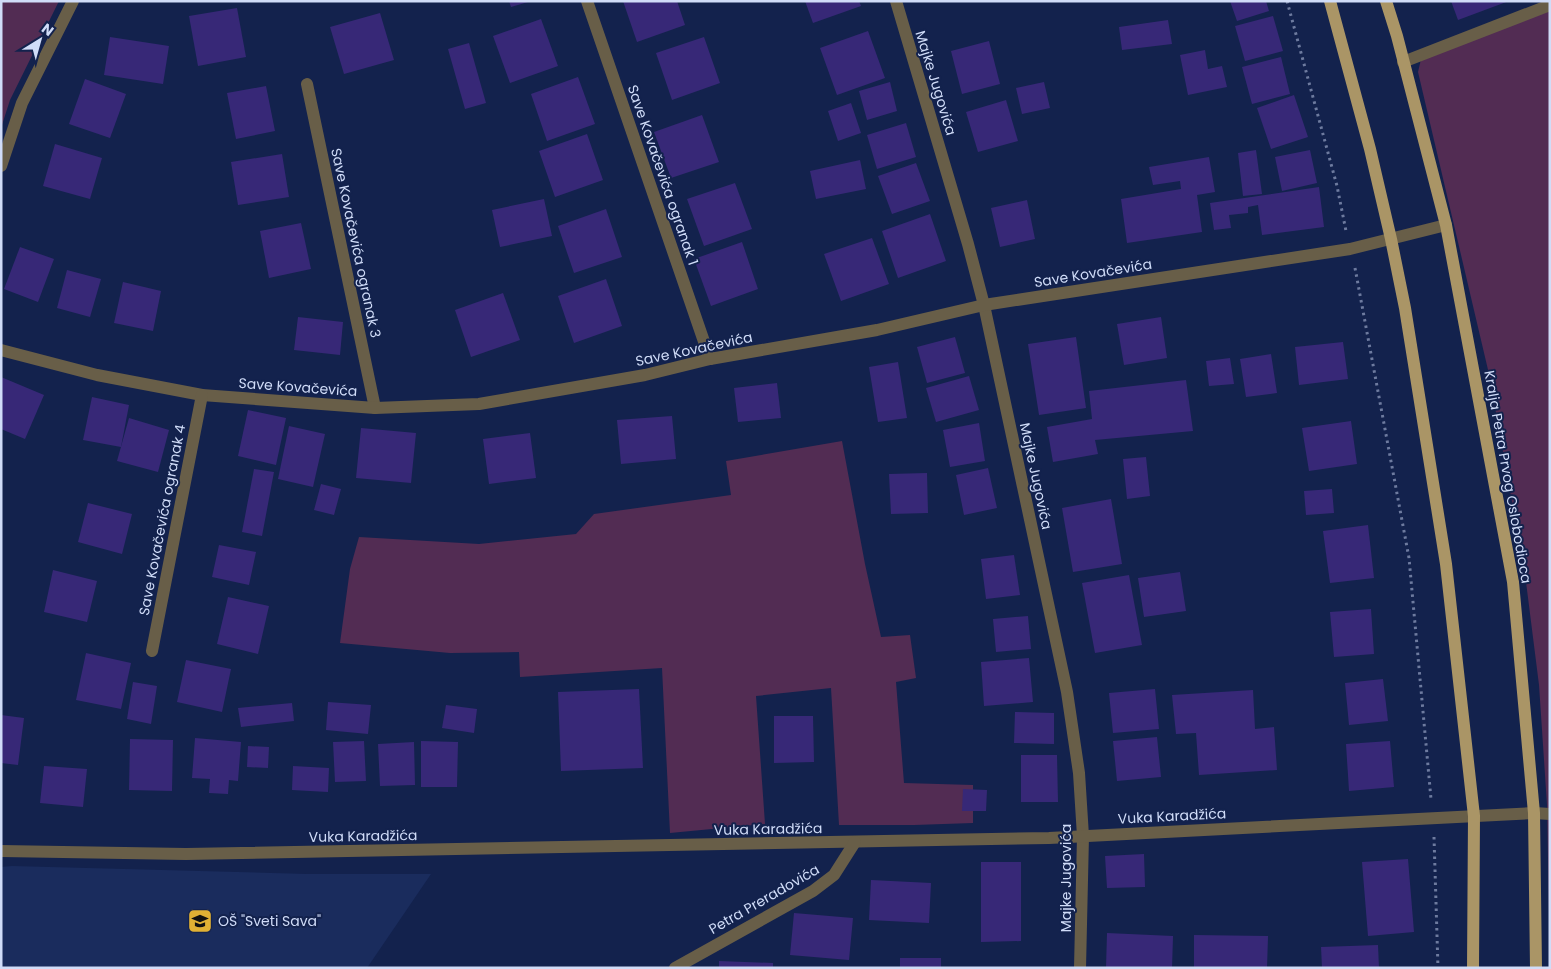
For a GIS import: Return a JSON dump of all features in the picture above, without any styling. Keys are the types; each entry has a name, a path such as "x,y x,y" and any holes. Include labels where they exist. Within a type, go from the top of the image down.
{"main road":[{"path":"1330,1 1370,149 1391,239 1405,308 1446,564 1474,816 1472,968"},
{"name":"Kralja Petra Prvog Oslobodioca","path":"1386,1 1446,225 1513,582 1534,813 1536,968"}],"street":[{"path":"1,166 22,103 73,1"},
{"name":"Majke Jugovića","path":"896,1 968,244 984,305 1067,692 1079,773 1082,836 1080,968"},
{"name":"Save Kovačevića ogranak 1","path":"587,2 710,359"},
{"path":"1403,62 1550,5"},
{"name":"Save Kovačevića ogranak 3","path":"307,84 375,408"},
{"name":"Save Kovačevića","path":"1,350 97,375 202,395 375,408 479,404 645,375 710,359 877,330 984,305 1350,249 1446,225"},
{"name":"Save Kovačevića ogranak 4","path":"152,651 202,395"},
{"name":"Vuka Karadžića","path":"1,852 186,854 855,842 1082,836 1534,813 1550,814"},
{"name":"Petra Preradovića","path":"675,968 813,892 834,875 855,842"}],"path":[{"path":"1287,1 1337,186 1409,558 1432,818 1438,968"}],"shaded area":[{"path":"1,1 59,1 10,100 1,128"},
{"path":"1550,5 1550,968 1547,805 1539,685 1525,574 1489,374 1418,72 1422,55"},
{"path":"842,441 881,637 910,635 916,678 896,682 904,783 973,785 973,823 839,825 831,688 756,696 765,824 670,833 662,668 520,677 519,652 450,653 340,643 350,569 359,537 479,544 576,534 594,514 731,495 726,461"},
{"name":"OŠ \"Sveti Sava\"","path":"1,867 307,874 431,874 367,968 1,968"}],"building":[{"path":"509,1 528,1 528,2 511,7"},
{"path":"623,1 677,1 685,25 637,42"},
{"path":"805,1 859,1 861,6 813,23"},
{"path":"1230,1 1266,1 1269,11 1237,21"},
{"path":"1451,1 1509,1 1458,20"},
{"path":"237,8 246,57 198,66 189,16"},
{"path":"380,13 394,60 344,74 330,27"},
{"path":"1273,16 1283,51 1245,61 1235,26"},
{"path":"541,19 558,66 510,83 493,36"},
{"path":"1168,20 1172,44 1122,50 1119,27"},
{"path":"868,31 885,78 837,95 820,48"},
{"path":"110,37 169,46 163,84 104,75"},
{"path":"704,37 720,83 672,100 656,53"},
{"path":"989,41 1000,84 962,94 951,51"},
{"path":"469,43 486,103 465,109 448,49"},
{"path":"1205,50 1208,69 1222,66 1227,87 1188,95 1180,55"},
{"path":"1281,57 1290,94 1252,104 1242,67"},
{"path":"578,77 595,124 547,141 531,94"},
{"path":"85,79 126,94 110,138 69,124"},
{"path":"890,82 897,111 867,120 859,91"},
{"path":"1044,82 1050,108 1022,114 1016,88"},
{"path":"266,86 275,131 236,139 227,93"},
{"path":"1294,95 1308,137 1271,149 1257,108"},
{"path":"1006,100 1018,141 978,152 966,112"},
{"path":"851,103 861,133 838,141 828,111"},
{"path":"702,115 719,162 671,178 654,132"},
{"path":"906,123 916,157 877,169 867,135"},
{"path":"587,134 603,180 555,197 539,151"},
{"path":"55,144 102,158 90,199 43,186"},
{"path":"1256,150 1262,194 1243,196 1238,153"},
{"path":"1310,150 1317,183 1282,191 1275,157"},
{"path":"282,154 289,197 238,205 231,162"},
{"path":"1209,157 1215,192 1197,195 1202,232 1127,243 1121,199 1181,189 1180,181 1153,185 1149,167"},
{"path":"860,160 866,189 816,199 810,171"},
{"path":"916,163 930,201 892,214 878,176"},
{"path":"735,183 752,229 704,246 687,199"},
{"path":"1319,187 1324,227 1262,235 1258,205 1248,207 1248,213 1229,215 1231,228 1214,230 1210,203"},
{"path":"544,199 552,236 500,247 492,210"},
{"path":"1027,200 1035,239 1000,247 991,208"},
{"path":"606,209 622,257 574,273 558,226"},
{"path":"930,214 946,261 898,278 882,231"},
{"path":"301,223 311,269 269,278 260,231"},
{"path":"872,238 889,284 841,301 824,254"},
{"path":"742,242 758,289 711,306 694,259"},
{"path":"20,247 54,259 38,302 4,289"},
{"path":"67,270 101,279 90,317 57,308"},
{"path":"606,279 622,326 574,343 558,296"},
{"path":"123,282 161,291 153,331 114,323"},
{"path":"503,293 520,340 471,357 455,310"},
{"path":"298,317 343,322 340,355 294,350"},
{"path":"1161,317 1167,358 1124,365 1117,324"},
{"path":"955,337 965,373 927,383 917,347"},
{"path":"1076,337 1086,408 1039,415 1028,344"},
{"path":"1343,342 1348,379 1299,385 1295,347"},
{"path":"1271,354 1277,393 1246,397 1240,359"},
{"path":"1230,358 1234,384 1209,386 1206,361"},
{"path":"898,362 907,418 878,422 869,367"},
{"path":"969,376 979,410 936,422 926,388"},
{"path":"1,377 44,395 25,439 1,429"},
{"path":"1186,380 1193,431 1095,440 1098,454 1053,462 1047,427 1092,419 1089,391"},
{"path":"777,383 781,418 738,422 734,388"},
{"path":"92,397 129,405 121,447 83,440"},
{"path":"248,410 286,418 276,465 238,456"},
{"path":"672,416 676,459 621,464 617,420"},
{"path":"129,418 169,430 158,472 117,461"},
{"path":"1351,421 1357,464 1309,471 1302,428"},
{"path":"979,423 985,461 950,467 943,430"},
{"path":"289,426 325,434 313,487 278,479"},
{"path":"361,428 416,433 411,483 356,478"},
{"path":"530,433 536,478 489,484 483,439"},
{"path":"1146,457 1150,496 1127,499 1123,459"},
{"path":"988,468 997,508 964,515 956,475"},
{"path":"254,469 274,472 262,536 242,532"},
{"path":"927,473 928,513 891,514 889,474"},
{"path":"321,484 341,489 334,515 314,510"},
{"path":"1332,489 1334,513 1306,515 1304,491"},
{"path":"1111,499 1122,564 1073,572 1062,508"},
{"path":"88,503 132,514 122,554 78,542"},
{"path":"1368,525 1374,578 1330,583 1323,531"},
{"path":"219,545 256,552 249,585 212,577"},
{"path":"1014,555 1020,595 986,599 981,559"},
{"path":"53,570 97,581 87,622 44,612"},
{"path":"1180,572 1186,611 1144,617 1138,578"},
{"path":"1129,575 1142,645 1095,653 1082,583"},
{"path":"228,597 269,606 258,654 217,644"},
{"path":"1371,609 1374,654 1334,657 1330,612"},
{"path":"1028,616 1031,649 996,652 993,619"},
{"path":"86,653 131,663 121,709 76,700"},
{"path":"1029,658 1033,702 984,706 981,662"},
{"path":"186,660 231,669 222,712 177,702"},
{"path":"1383,679 1388,721 1349,725 1345,683"},
{"path":"133,682 157,686 151,724 127,719"},
{"path":"639,689 643,768 561,771 558,692"},
{"path":"1155,689 1159,729 1113,733 1109,693"},
{"path":"1253,690 1255,729 1274,727 1277,770 1199,775 1196,733 1176,734 1172,695"},
{"path":"328,702 371,705 368,734 326,730"},
{"path":"292,703 294,721 241,727 238,708"},
{"path":"446,705 477,709 474,733 442,728"},
{"path":"1015,712 1054,713 1054,744 1014,743"},
{"path":"1,715 24,718 18,765 1,763"},
{"path":"774,716 813,716 814,762 774,763"},
{"path":"1157,737 1161,777 1117,781 1113,741"},
{"path":"195,738 241,742 238,781 229,780 228,794 209,793 210,779 192,778"},
{"path":"130,739 173,740 172,791 129,790"},
{"path":"364,741 366,781 335,782 333,742"},
{"path":"421,741 458,742 457,787 421,787"},
{"path":"1390,741 1394,787 1349,791 1346,744"},
{"path":"414,742 415,785 380,786 378,744"},
{"path":"248,746 269,747 268,768 247,767"},
{"path":"1021,755 1057,755 1058,802 1021,802"},
{"path":"44,766 87,769 83,807 40,803"},
{"path":"293,766 329,768 328,792 292,790"},
{"path":"963,789 987,790 986,811 962,811"},
{"path":"1144,854 1145,887 1107,888 1105,856"},
{"path":"1408,859 1414,932 1368,936 1362,862"},
{"path":"981,862 1021,862 1021,941 981,942"},
{"path":"871,880 931,883 929,923 869,920"},
{"path":"794,913 853,918 849,960 790,955"},
{"path":"1107,933 1173,936 1172,968 1106,968"},
{"path":"1194,935 1268,936 1267,968 1194,968"},
{"path":"1378,945 1379,968 1322,968 1321,947"},
{"path":"900,958 941,958 941,968 900,968"},
{"path":"719,961 773,963 773,968 719,968"}],"place":[{"name":"OŠ \"Sveti Sava\"","path":"200,921"}]}
